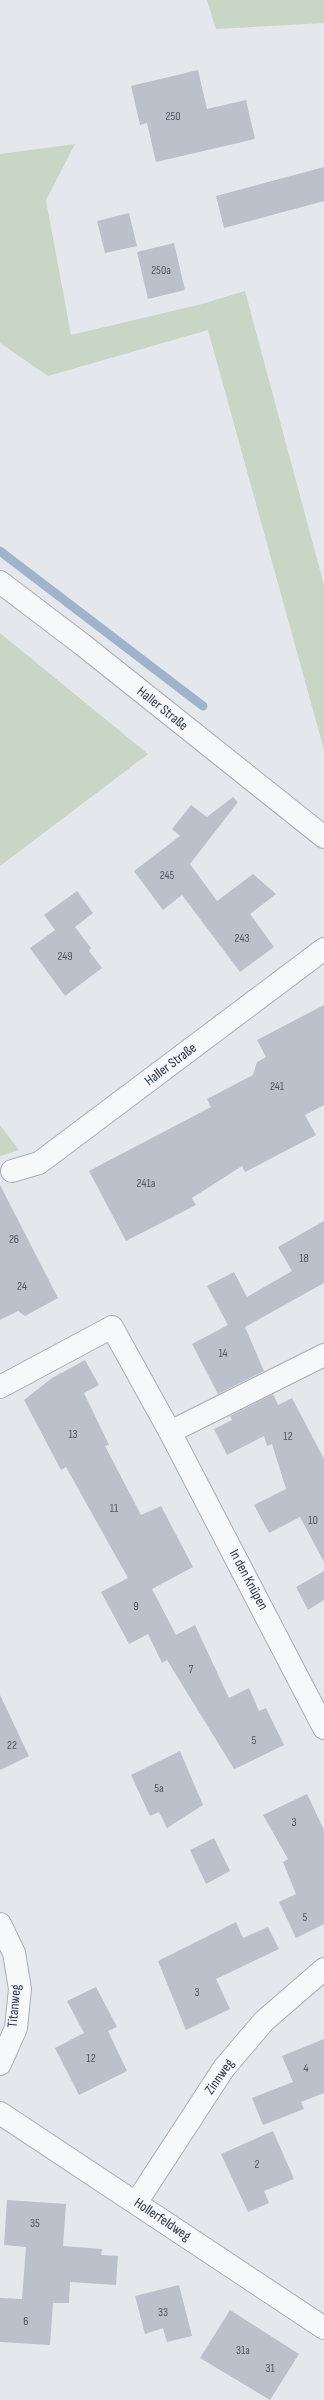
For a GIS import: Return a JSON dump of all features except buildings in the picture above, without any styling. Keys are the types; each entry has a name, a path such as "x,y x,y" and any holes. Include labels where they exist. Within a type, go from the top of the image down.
{"street":[{"name":"Haller Straße","path":"0,582 82,645 324,837"},
{"name":"Haller Straße","path":"12,1171 39,1163 324,949"},
{"name":"In den Knüpen","path":"0,1387 112,1328 170,1432 324,1728"},
{"path":"170,1432 324,1355"},
{"name":"Titanweg","path":"0,1924 14,1953 20,1989 16,2028 0,2064"},
{"name":"Zinnweg","path":"136,2203 224,2068 264,2021 324,1969"},
{"name":"Hollerfeldweg","path":"0,2113 324,2328"}],"green space":[{"path":"207,0 324,0 324,23 216,29"},
{"path":"75,144 46,200 71,335 202,304 245,291 324,585 324,750 208,330 48,376 0,343 0,154"},
{"path":"0,633 148,754 0,866"},
{"path":"0,1125 19,1150 0,1156"}],"waterway":[{"path":"0,551 203,706"}]}
